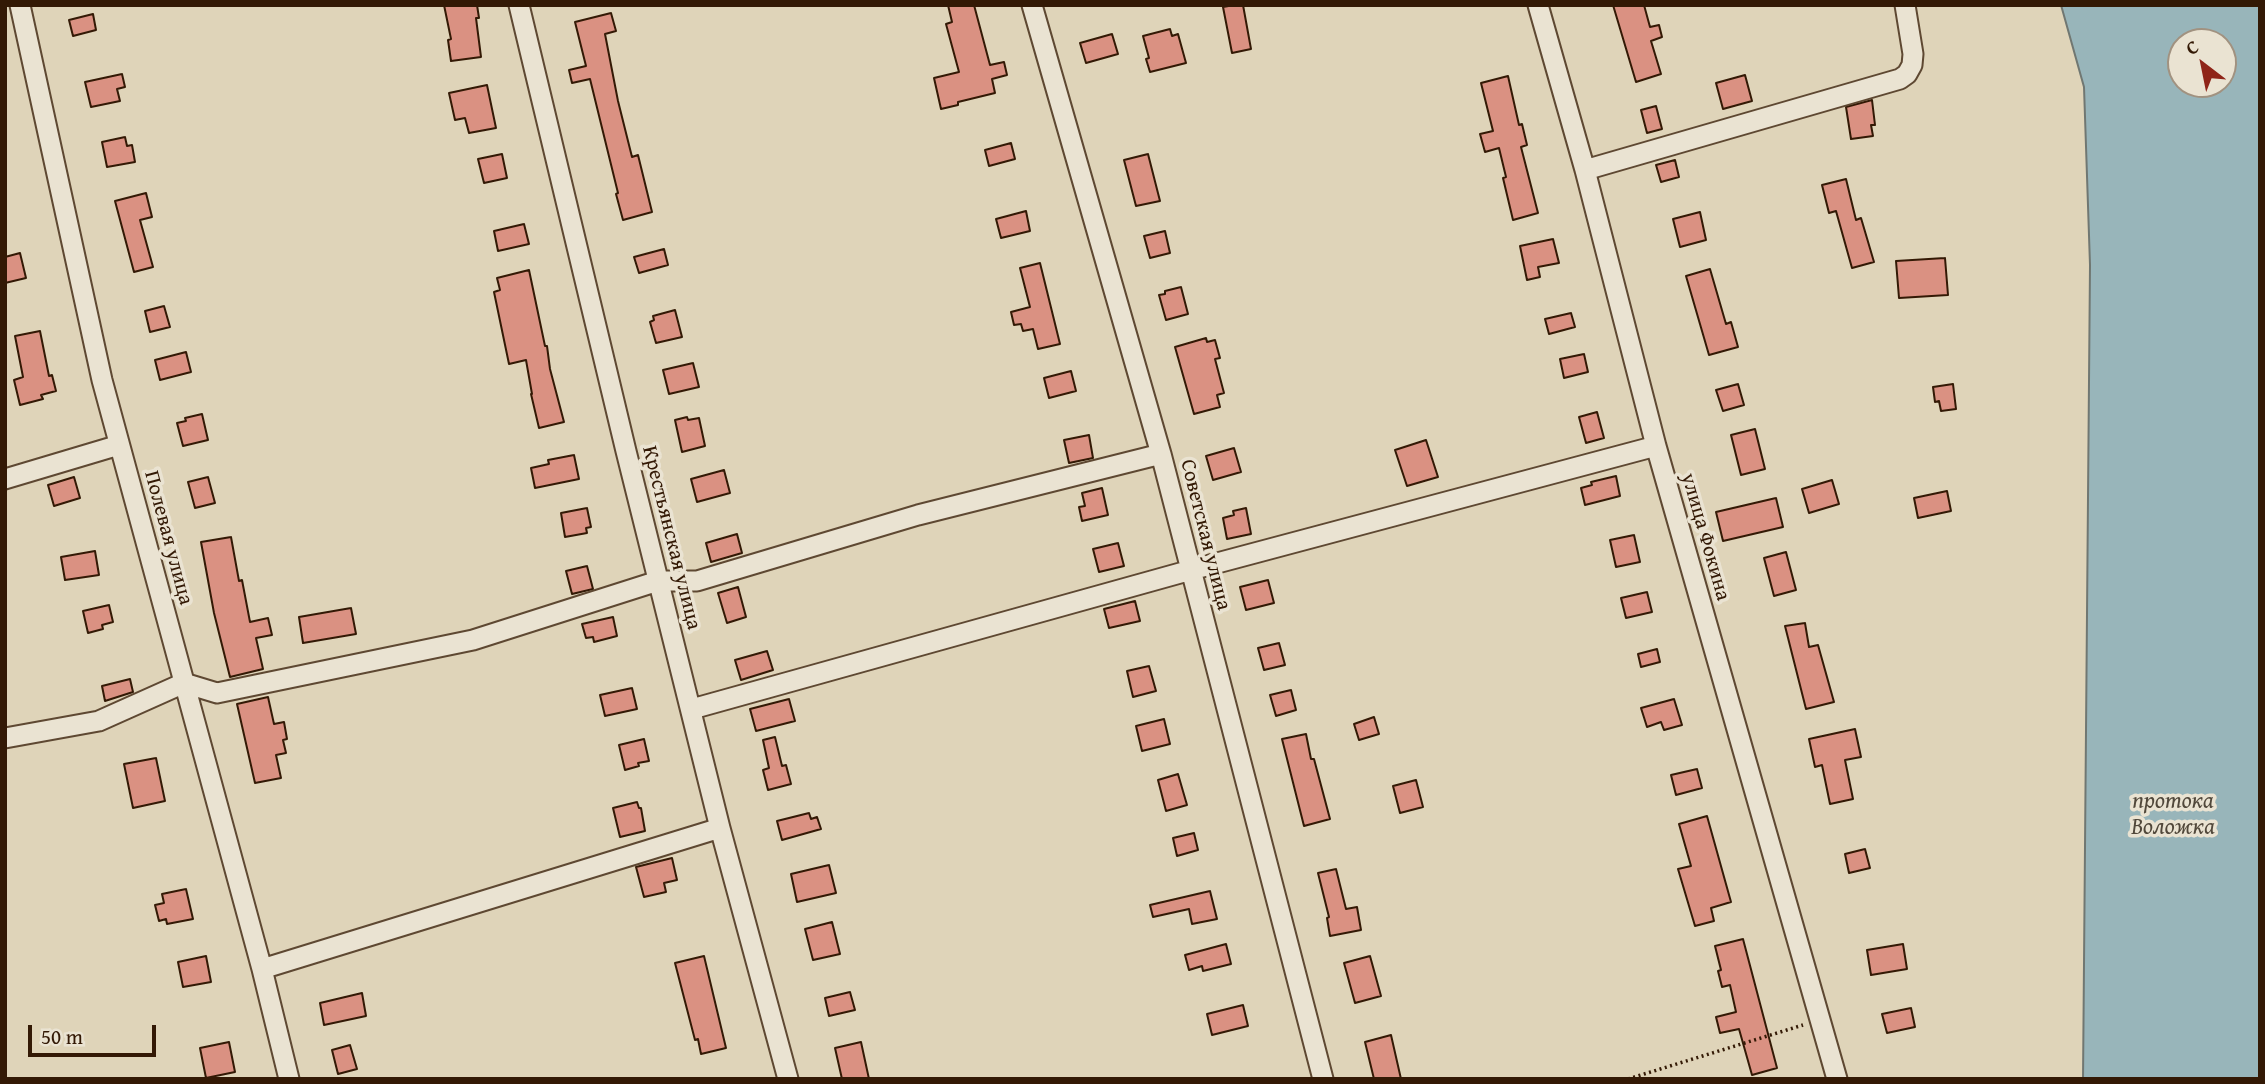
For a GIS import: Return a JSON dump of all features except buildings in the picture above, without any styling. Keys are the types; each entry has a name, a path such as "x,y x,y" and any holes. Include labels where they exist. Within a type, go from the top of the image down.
{"street":[{"name":"Полевая улица","path":"20,5 102,380 262,969 289,1079"},
{"name":"Крестьянская улица","path":"519,5 720,828 788,1079"},
{"name":"Советская улица","path":"1032,5 1161,454 1323,1079"},
{"name":"улица Фокина","path":"1538,5 1585,170 1656,446 1837,1079"},
{"path":"1585,170 1900,79 1912,65 1913,54 1905,5"},
{"path":"5,479 119,445"},
{"path":"692,709 1191,570 1656,446"},
{"path":"5,738 99,721 184,683 217,693 473,640 659,581 697,581 918,515 1161,454"},
{"path":"262,969 720,828"}],"path":[{"path":"1628,1079 1820,1020"}],"water":[{"name":"протока Воложка","path":"2061,5 2260,5 2260,1079 2083,1079 2090,265 2084,87"}]}
